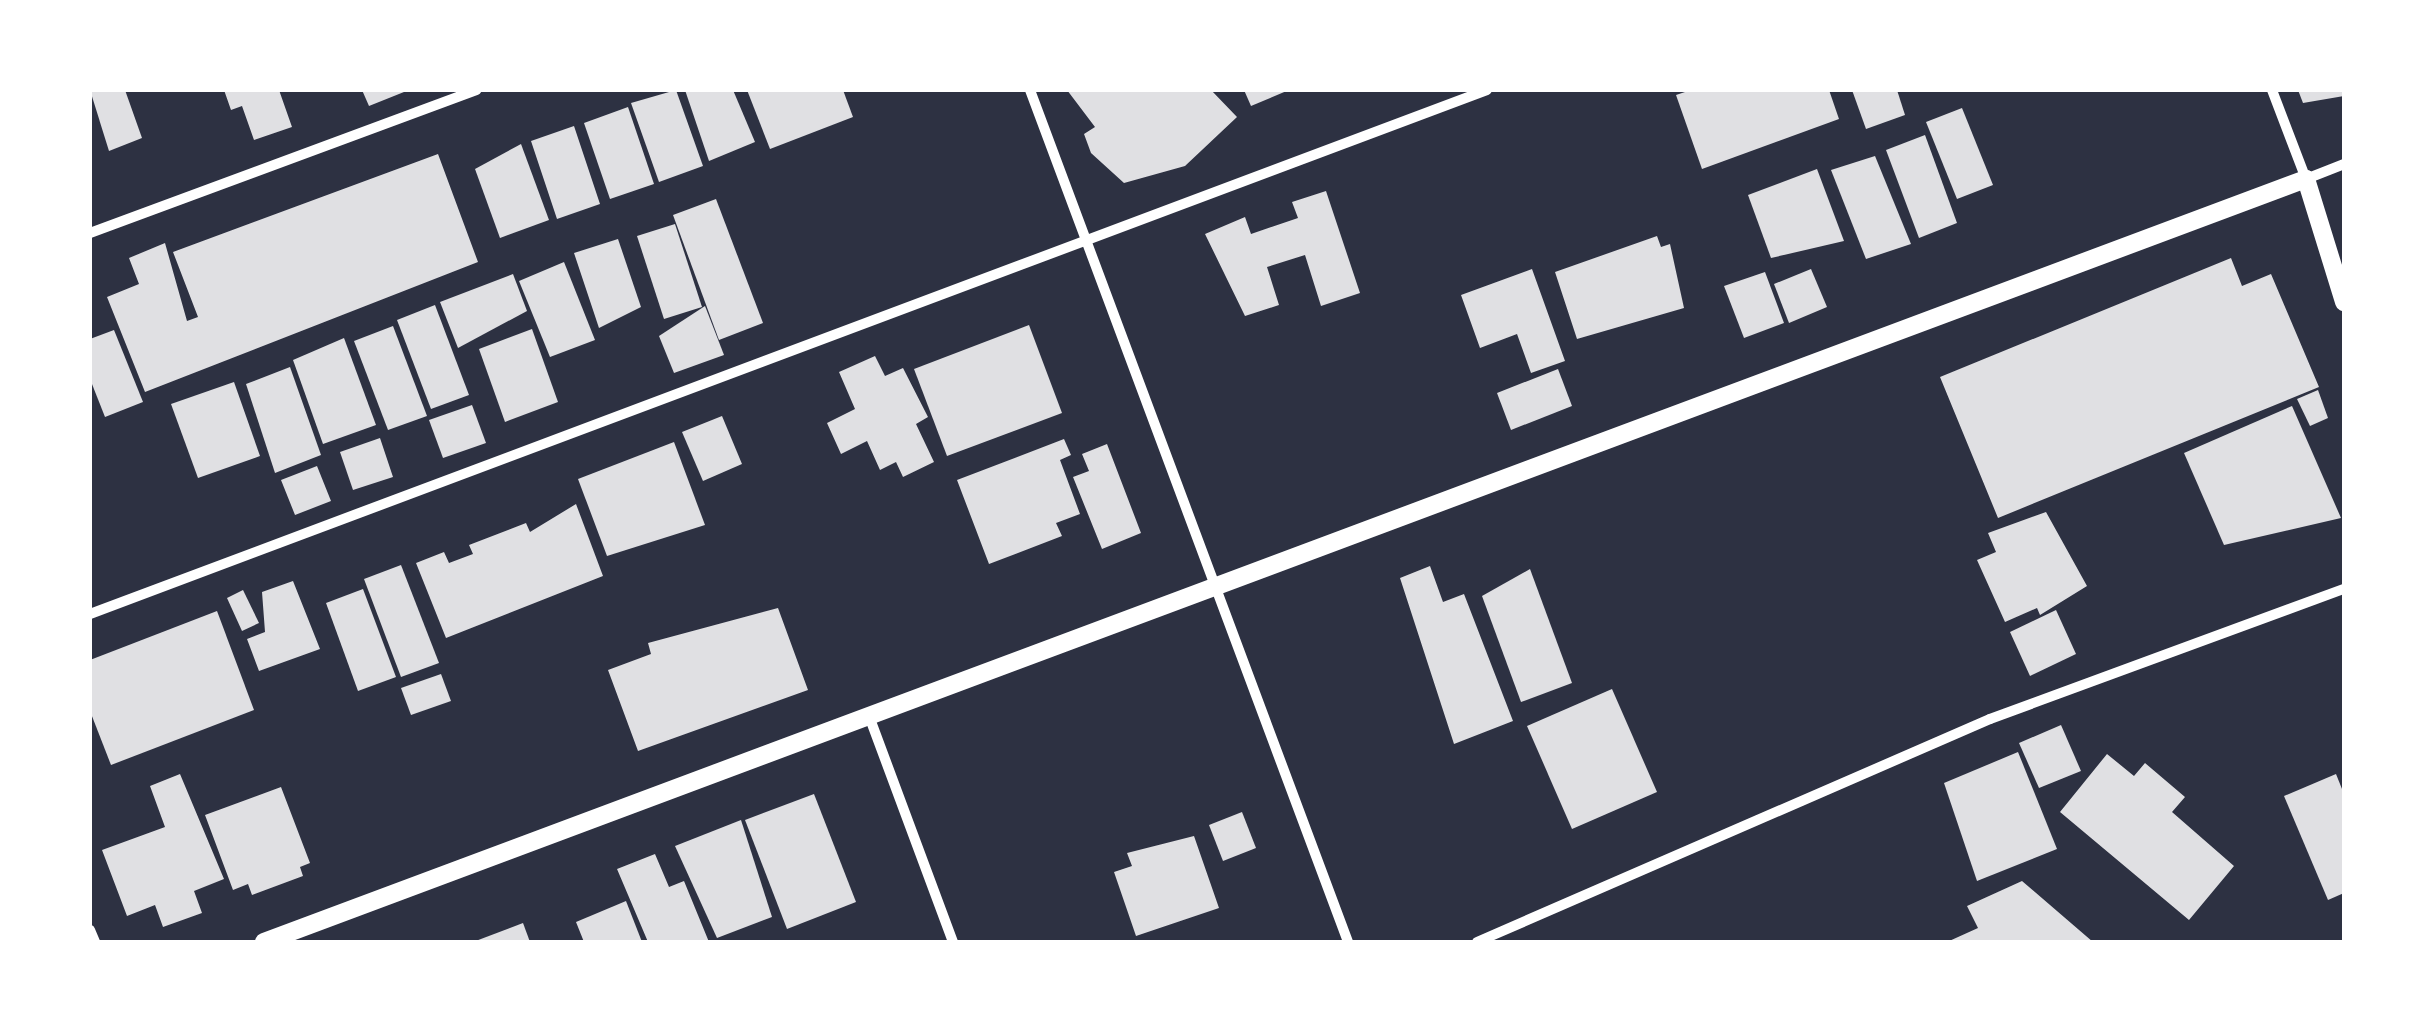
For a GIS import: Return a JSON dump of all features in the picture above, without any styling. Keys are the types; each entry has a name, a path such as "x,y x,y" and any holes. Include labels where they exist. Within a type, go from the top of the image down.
{"street":[{"path":"90,232 476,90"},
{"path":"1030,90 1348,942"},
{"path":"90,614 1487,90"},
{"path":"2272,90 2306,179 2344,302"},
{"path":"264,942 2344,164"},
{"path":"1477,942 1990,719 2344,589"},
{"path":"870,716 953,942"},
{"path":"90,930 95,942"}],"building":[{"path":"90,90 125,90 142,138 109,151"},
{"path":"224,90 279,90 292,127 254,140 242,106 231,110"},
{"path":"362,90 409,90 369,106"},
{"path":"676,90 703,166 659,182 631,103"},
{"path":"685,90 733,90 755,142 709,161"},
{"path":"747,90 843,90 853,117 770,149"},
{"path":"1067,90 1211,90 1237,117 1185,166 1124,183 1091,153 1084,134 1095,127"},
{"path":"1244,90 1289,90 1251,106"},
{"path":"1691,90 1829,90 1839,119 1702,169 1676,95"},
{"path":"1852,90 1897,90 1905,115 1866,129"},
{"path":"2298,90 2344,90 2344,96 2303,103"},
{"path":"628,107 654,184 610,199 584,123"},
{"path":"1962,108 1993,185 1957,199 1926,122"},
{"path":"574,126 600,204 557,219 531,141"},
{"path":"1925,135 1957,223 1919,238 1886,150"},
{"path":"521,144 549,220 500,238 475,169"},
{"path":"438,154 478,262 145,392 107,297 139,284 129,258 165,243 187,321 198,317 173,252"},
{"path":"1875,156 1911,244 1866,259 1831,170"},
{"path":"1817,169 1844,241 1771,258 1748,195"},
{"path":"1326,191 1360,293 1321,306 1305,255 1267,267 1279,305 1245,316 1205,234 1245,217 1251,234 1298,218 1292,202"},
{"path":"716,199 763,323 719,340 673,215"},
{"path":"675,224 702,307 664,319 637,236"},
{"path":"1657,236 1661,247 1670,244 1684,308 1577,339 1555,272"},
{"path":"618,239 641,307 599,328 574,253"},
{"path":"2231,258 2242,286 2271,274 2319,387 1998,518 1940,377"},
{"path":"564,262 595,340 550,357 519,281"},
{"path":"1532,269 1565,361 1531,373 1517,334 1480,348 1461,295"},
{"path":"1811,269 1827,307 1789,323 1774,284"},
{"path":"1765,272 1784,323 1744,338 1724,286"},
{"path":"513,274 527,311 458,348 440,302"},
{"path":"435,305 469,395 431,409 397,320"},
{"path":"705,306 724,355 674,373 659,336"},
{"path":"1029,325 1062,413 947,456 914,369"},
{"path":"393,326 427,416 388,430 354,341"},
{"path":"532,329 558,402 505,422 479,349"},
{"path":"114,330 143,402 105,417 90,379 90,339"},
{"path":"344,338 376,425 323,444 293,360"},
{"path":"875,356 885,376 903,368 928,417 916,424 934,462 903,477 896,462 880,470 867,441 841,454 827,423 855,409 839,372"},
{"path":"290,367 321,455 275,473 246,384"},
{"path":"1558,369 1572,406 1511,430 1497,393"},
{"path":"234,382 260,456 198,478 171,404"},
{"path":"2318,390 2328,418 2310,426 2297,399"},
{"path":"472,405 486,443 443,458 429,420"},
{"path":"2292,406 2341,518 2224,545 2184,453"},
{"path":"722,416 742,464 703,481 682,432"},
{"path":"380,438 393,477 353,490 340,452"},
{"path":"1064,439 1071,455 1060,460 1080,514 1056,523 1062,536 989,564 957,480"},
{"path":"674,442 705,525 607,556 578,479"},
{"path":"1107,444 1141,533 1102,549 1073,477 1089,471 1082,454"},
{"path":"317,466 331,501 295,515 281,480"},
{"path":"576,504 603,576 446,638 416,563 444,552 449,563 473,554 469,545 526,523 530,532"},
{"path":"2046,512 2087,586 2040,615 2037,608 2005,622 1977,560 1996,552 1988,533"},
{"path":"401,565 439,663 401,677 364,579"},
{"path":"1430,566 1443,602 1464,594 1513,721 1454,744 1400,578"},
{"path":"1530,569 1572,683 1521,702 1482,596"},
{"path":"293,581 320,649 259,671 247,639 265,632 262,592"},
{"path":"363,589 396,677 358,691 326,603"},
{"path":"243,590 259,623 242,631 227,598"},
{"path":"778,608 808,690 638,751 608,670 651,654 648,643"},
{"path":"2056,610 2076,654 2030,676 2010,632"},
{"path":"217,611 254,710 111,765 90,711 90,660"},
{"path":"441,674 451,701 411,715 401,688"},
{"path":"1612,689 1657,792 1572,829 1527,726"},
{"path":"2061,725 2081,771 2039,788 2019,743"},
{"path":"2018,752 2057,849 1977,881 1944,783"},
{"path":"2107,754 2134,776 2145,763 2185,797 2172,812 2234,866 2189,920 2060,812"},
{"path":"180,774 224,879 194,891 202,913 163,927 155,905 127,916 102,850 165,827 150,786"},
{"path":"2336,774 2344,794 2344,893 2328,900 2284,796"},
{"path":"281,787 310,863 300,867 303,876 252,895 248,884 233,890 205,815"},
{"path":"814,794 856,902 787,929 745,820"},
{"path":"1242,812 1256,848 1223,861 1209,825"},
{"path":"741,820 772,917 717,938 675,846"},
{"path":"1194,836 1219,908 1136,936 1114,872 1132,866 1127,853"},
{"path":"655,854 669,887 684,881 709,942 648,942 617,869"},
{"path":"2022,881 2093,942 1947,942 1978,928 1967,906"},
{"path":"626,901 642,942 584,942 576,922"},
{"path":"523,923 530,942 473,942"}]}
